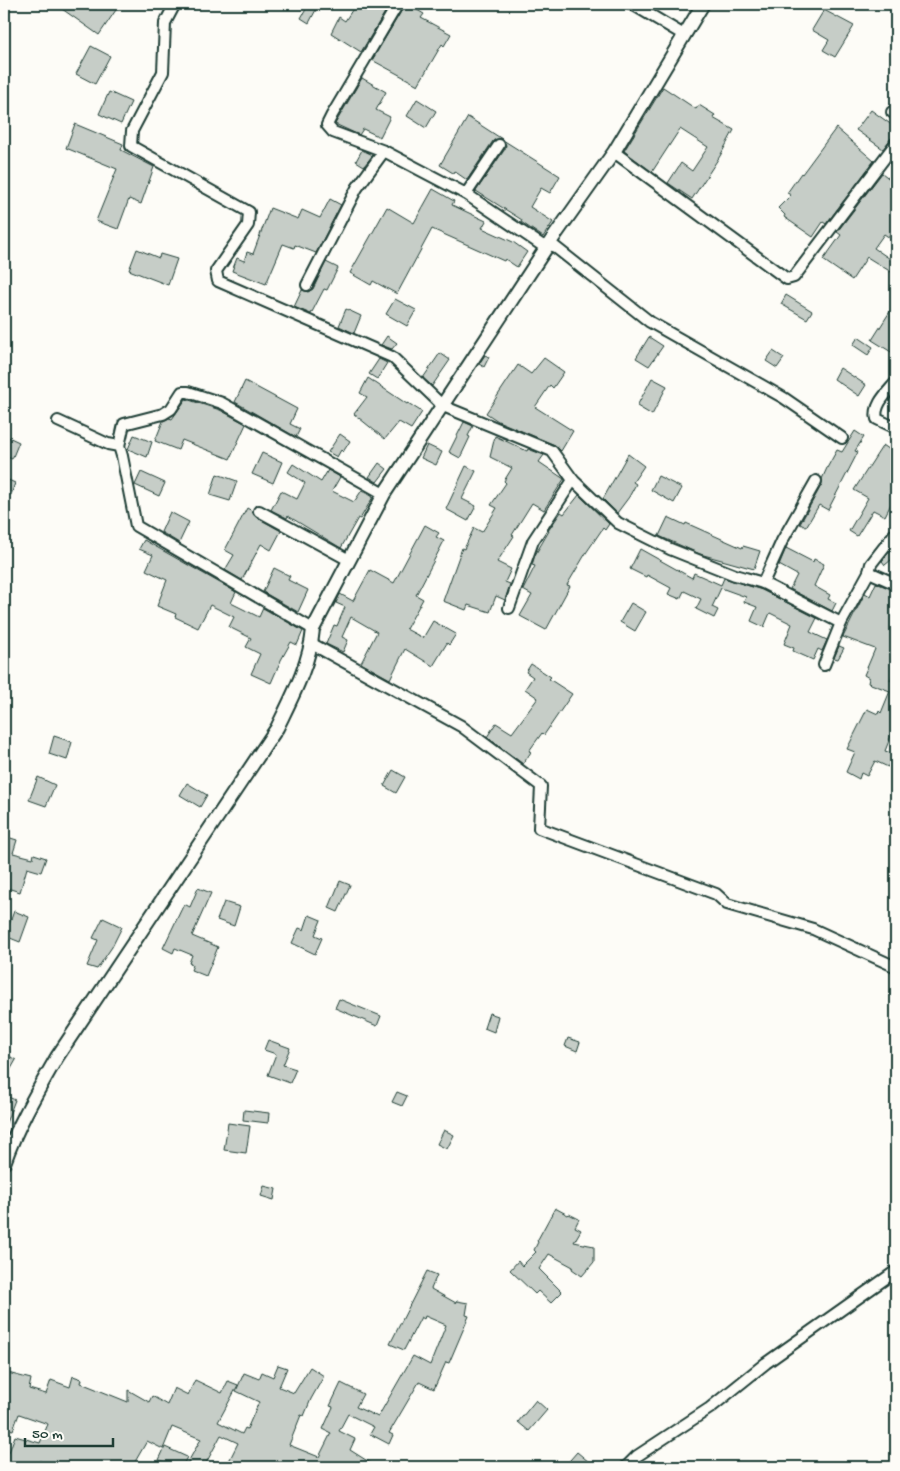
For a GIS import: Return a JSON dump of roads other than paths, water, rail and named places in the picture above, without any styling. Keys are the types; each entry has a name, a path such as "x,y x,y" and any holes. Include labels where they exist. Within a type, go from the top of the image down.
{"street":[{"path":"175,4 165,23 163,72 132,131 131,146 250,212 248,225 216,271 218,281 392,357 442,406 552,451 573,480 618,523 670,549 735,575 763,583 840,623"},
{"path":"632,4 684,35"},
{"path":"4,1163 11,1143 31,1103 57,1058 277,728 295,690 312,644 314,629 384,494 548,246 614,152 700,5"},
{"path":"396,6 327,124 333,132 384,151 466,194 548,246 650,322 784,398 842,438"},
{"path":"614,152 787,279 792,279 896,143"},
{"path":"466,194 500,145"},
{"path":"307,285 357,188 384,151"},
{"path":"896,382 878,405 875,413 877,419 896,428"},
{"path":"314,629 136,526 119,446 124,424 163,414 171,409 182,392 188,392 222,403 384,494"},
{"path":"58,421 108,444 119,446"},
{"path":"509,608 533,541 573,480"},
{"path":"763,583 782,541 816,481"},
{"path":"259,511 350,560"},
{"path":"824,665 840,623 869,572 870,564 896,532"},
{"path":"869,572 896,584"},
{"path":"312,644 461,726 541,786 539,828 716,894 727,904 813,929 896,967"},
{"path":"626,1467 637,1456 710,1408 766,1363 896,1272"}]}
